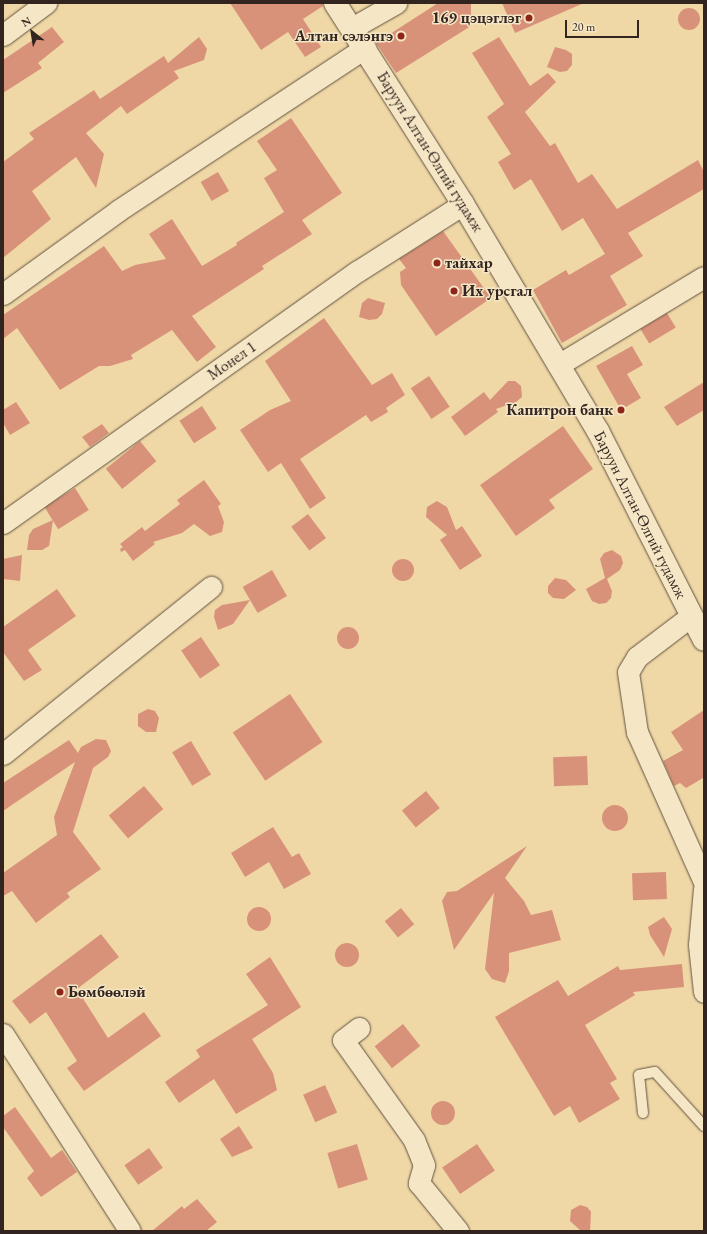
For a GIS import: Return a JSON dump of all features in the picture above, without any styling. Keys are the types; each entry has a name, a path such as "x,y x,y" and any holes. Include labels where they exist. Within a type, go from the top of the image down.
{"main road":[{"name":"Баруун Алтан-Өлгий гудамж","path":"335,3 463,204 598,431 704,640"}],"street":[{"path":"3,35 46,3"},
{"path":"352,28 396,3"},
{"path":"3,294 119,210 365,48"},
{"name":"Монел 1","path":"3,523 358,271 463,204"},
{"path":"558,364 704,277"},
{"path":"3,754 210,587"},
{"path":"691,616 637,657 628,672 637,732 704,882"},
{"path":"704,889 699,945 704,992"},
{"path":"359,1028 343,1040 414,1140 424,1166 419,1183 458,1231"},
{"path":"3,1034 130,1231"}],"lane":[{"path":"643,1113 639,1075 655,1072 704,1126"}],"building":[{"path":"230,3 323,3 323,6 303,19 321,47 305,57 288,32 261,50"},
{"path":"438,3 471,3 471,26 396,73 376,43"},
{"name":"169 цэцэглэг","path":"502,3 584,3 515,33"},
{"path":"689,8 697,11 700,19 697,27 689,30 681,27 678,19 681,11"},
{"path":"52,27 64,42 38,63 42,68 3,93 3,60"},
{"path":"199,37 207,49 204,60 174,71 179,78 127,114 121,106 86,133 104,154 96,188 76,157 32,191 51,219 3,258 3,162 34,139 29,133 94,90 100,99 164,56 168,63"},
{"path":"499,37 530,86 548,73 556,82 525,112 550,146 555,143 578,183 592,174 617,209 698,160 704,172 704,189 628,233 643,256 610,276 627,305 562,343 533,290 566,270 569,275 605,254 583,218 562,231 531,179 514,190 498,162 511,154 487,117 504,104 472,53"},
{"path":"555,47 566,50 572,54 572,65 567,71 560,72 547,67"},
{"path":"291,118 342,193 302,220 312,234 262,266 264,269 192,316 216,347 197,362 172,330 131,355 133,359 110,366 99,366 60,390 17,328 3,339 3,315 104,246 122,271 135,265 166,259 149,234 172,219 202,266 237,245 236,243 284,212 264,178 277,170 257,141"},
{"path":"218,172 229,191 212,201 201,182"},
{"path":"443,231 491,298 436,336 401,285 400,272 406,268 399,259"},
{"path":"368,298 385,303 382,314 377,319 369,320 359,317 362,303"},
{"path":"667,313 676,328 649,344 640,329"},
{"path":"324,318 372,385 392,373 405,395 386,408 388,412 371,422 366,415 300,459 326,498 310,509 281,463 268,472 240,430 270,410 291,401 265,361"},
{"path":"632,346 643,365 627,374 641,398 621,410 596,366"},
{"path":"429,376 450,407 431,419 411,388"},
{"path":"508,381 515,381 521,386 522,397 516,402 496,409 498,412 465,436 451,417 484,392 490,400"},
{"path":"704,382 704,410 677,426 664,407"},
{"path":"16,402 30,423 10,435 3,423 3,410"},
{"path":"202,406 217,429 194,443 179,421"},
{"path":"102,424 109,433 90,447 82,437"},
{"path":"563,426 593,469 549,500 555,508 516,536 480,485"},
{"path":"140,441 156,461 122,489 106,469"},
{"path":"204,480 221,504 218,506 224,522 222,532 210,536 194,524 182,533 153,542 155,544 133,561 125,550 121,552 120,549 123,547 120,544 142,527 145,531 180,504 177,500"},
{"path":"75,488 89,510 58,529 44,507"},
{"path":"437,501 447,507 456,530 462,526 482,556 460,570 440,540 447,535 426,517 427,507"},
{"path":"308,514 326,538 309,551 291,527"},
{"path":"53,520 49,546 42,550 27,550 29,535 33,529"},
{"path":"612,550 621,556 623,563 620,570 607,579 612,591 611,598 606,603 599,604 592,601 586,589 605,578 600,559 604,553"},
{"path":"22,555 20,581 3,579 3,559"},
{"path":"399,559 407,559 414,566 414,574 407,581 399,581 392,574 392,566"},
{"path":"272,570 287,596 258,613 243,587"},
{"path":"555,578 566,580 576,590 564,599 553,598 548,593 548,586"},
{"path":"57,589 76,616 28,650 42,670 24,681 3,652 3,627"},
{"path":"250,600 233,624 218,630 214,617 215,610 222,605"},
{"path":"348,627 356,630 359,638 356,646 348,649 340,646 337,638 340,630"},
{"path":"201,637 220,665 200,679 181,650"},
{"path":"290,694 322,742 265,781 233,733"},
{"path":"148,709 155,711 159,718 156,732 146,732 138,726 138,714"},
{"path":"704,710 704,780 703,778 686,788 680,783 674,786 663,761 683,750 671,732"},
{"path":"96,739 106,740 111,751 108,757 93,768 73,832 101,869 67,893 70,897 36,923 12,891 3,896 3,873 57,835 54,817 75,762 3,811 3,783 69,740 78,753 81,747"},
{"path":"191,741 211,774 192,786 172,752"},
{"path":"587,756 588,785 554,786 553,757"},
{"path":"144,786 163,809 128,839 109,816"},
{"path":"426,791 440,808 416,828 402,811"},
{"path":"615,805 624,809 628,818 624,827 615,831 606,827 602,818 606,809"},
{"path":"273,827 292,857 299,853 311,874 284,889 269,862 245,877 231,853"},
{"path":"527,846 505,878 524,901 531,915 552,910 561,940 509,953 509,971 505,983 492,979 485,969 494,893 454,950 442,901 447,892 457,891"},
{"path":"666,872 667,899 633,900 632,873"},
{"path":"259,907 267,911 271,919 267,927 259,931 251,927 247,919 251,911"},
{"path":"401,908 414,924 398,938 385,921"},
{"path":"664,917 672,929 664,957 650,935 648,927"},
{"path":"101,934 119,957 77,989 108,1038 144,1012 161,1036 84,1091 67,1068 77,1061 46,1012 30,1024 12,1001"},
{"path":"347,943 355,947 359,955 355,963 347,967 339,963 335,955 339,947"},
{"path":"270,957 301,1007 252,1039 273,1073 277,1090 236,1114 214,1079 179,1103 165,1082 200,1057 196,1050 268,1005 246,974"},
{"path":"682,964 684,987 633,992 635,995 585,1025 617,1079 610,1083 620,1099 579,1123 570,1106 554,1116 495,1017 558,980 568,996 618,966 620,970"},
{"path":"403,1024 420,1046 392,1068 375,1046"},
{"path":"325,1085 337,1112 315,1122 303,1095"},
{"path":"443,1101 451,1105 455,1113 451,1121 443,1125 435,1121 431,1113 435,1105"},
{"path":"15,1107 51,1158 62,1150 77,1172 41,1197 27,1178 34,1171 3,1127 3,1116"},
{"path":"239,1126 253,1148 232,1157 220,1139"},
{"path":"357,1144 368,1179 338,1188 327,1153"},
{"path":"477,1144 495,1171 460,1194 442,1167"},
{"path":"149,1148 163,1168 138,1185 124,1165"},
{"path":"197,1199 217,1222 206,1231 152,1231 182,1206 184,1209"},
{"path":"580,1205 587,1207 591,1212 590,1231 581,1231 570,1221 571,1210"}],"place":[{"name":"169 цэцэглэг","path":"529,18"},
{"name":"Алтан сэлэнгэ","path":"401,36"},
{"name":"тайхар","path":"437,263"},
{"name":"Их урсгал","path":"454,291"},
{"name":"Капитрон банк","path":"621,410"},
{"name":"Бөмбөөлэй","path":"60,992"}]}
